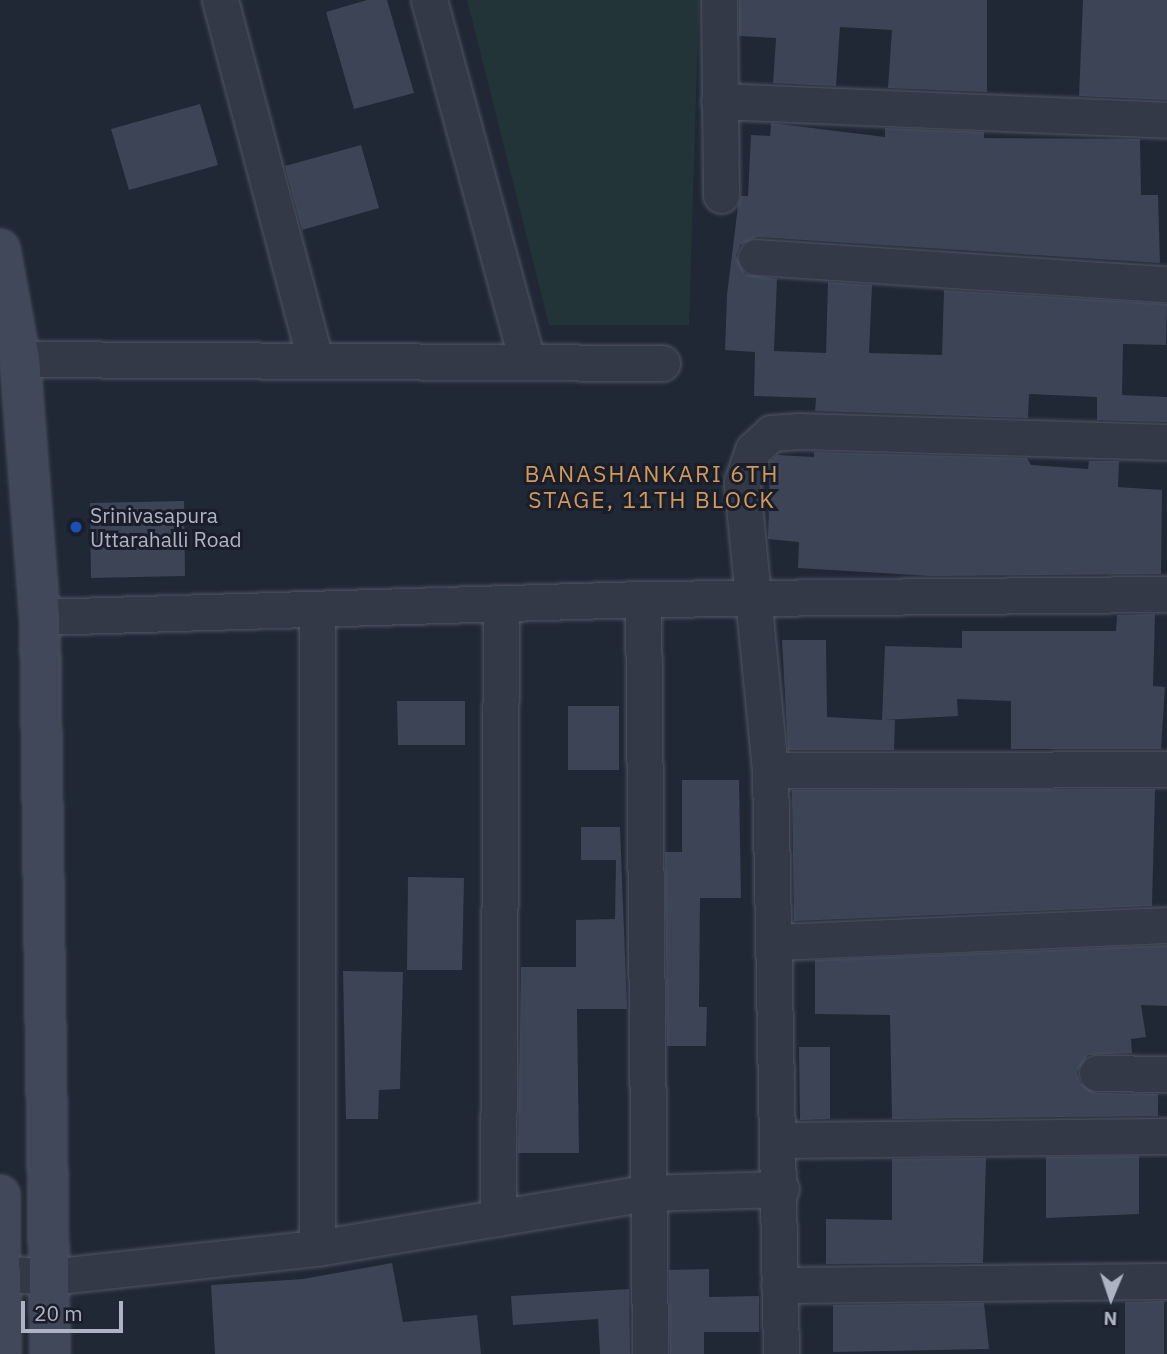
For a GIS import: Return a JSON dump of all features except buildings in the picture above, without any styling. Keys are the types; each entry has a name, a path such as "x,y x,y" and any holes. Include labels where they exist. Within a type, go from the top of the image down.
{"main road":[{"path":"0,249 20,359 40,617 50,1354"},
{"path":"0,1195 1,1354"}],"street":[{"path":"220,0 315,360"},
{"path":"429,0 527,361"},
{"path":"719,0 721,195"},
{"path":"719,102 1167,120"},
{"path":"756,257 1167,284"},
{"path":"20,359 662,363"},
{"path":"781,1354 781,1140 770,770 741,482 752,450 771,433 1167,442"},
{"path":"40,617 643,599 1167,594"},
{"path":"643,599 646,1193 650,1354"},
{"path":"498,1218 501,603"},
{"path":"317,610 317,1248"},
{"path":"770,770 1167,769"},
{"path":"777,942 1167,925"},
{"path":"1097,1073 1167,1074"},
{"path":"781,1140 1167,1136"},
{"path":"0,1273 49,1277 317,1248 646,1193 781,1189"},
{"path":"779,1285 1167,1281"}],"shaded area":[{"path":"467,0 699,0 689,325 549,325"}],"place":[{"name":"Srinivasapura Uttarahalli Road","path":"76,527"}],"district":[{"name":"BANASHANKARI 6TH STAGE, 11TH BLOCK","path":"652,486"}]}
